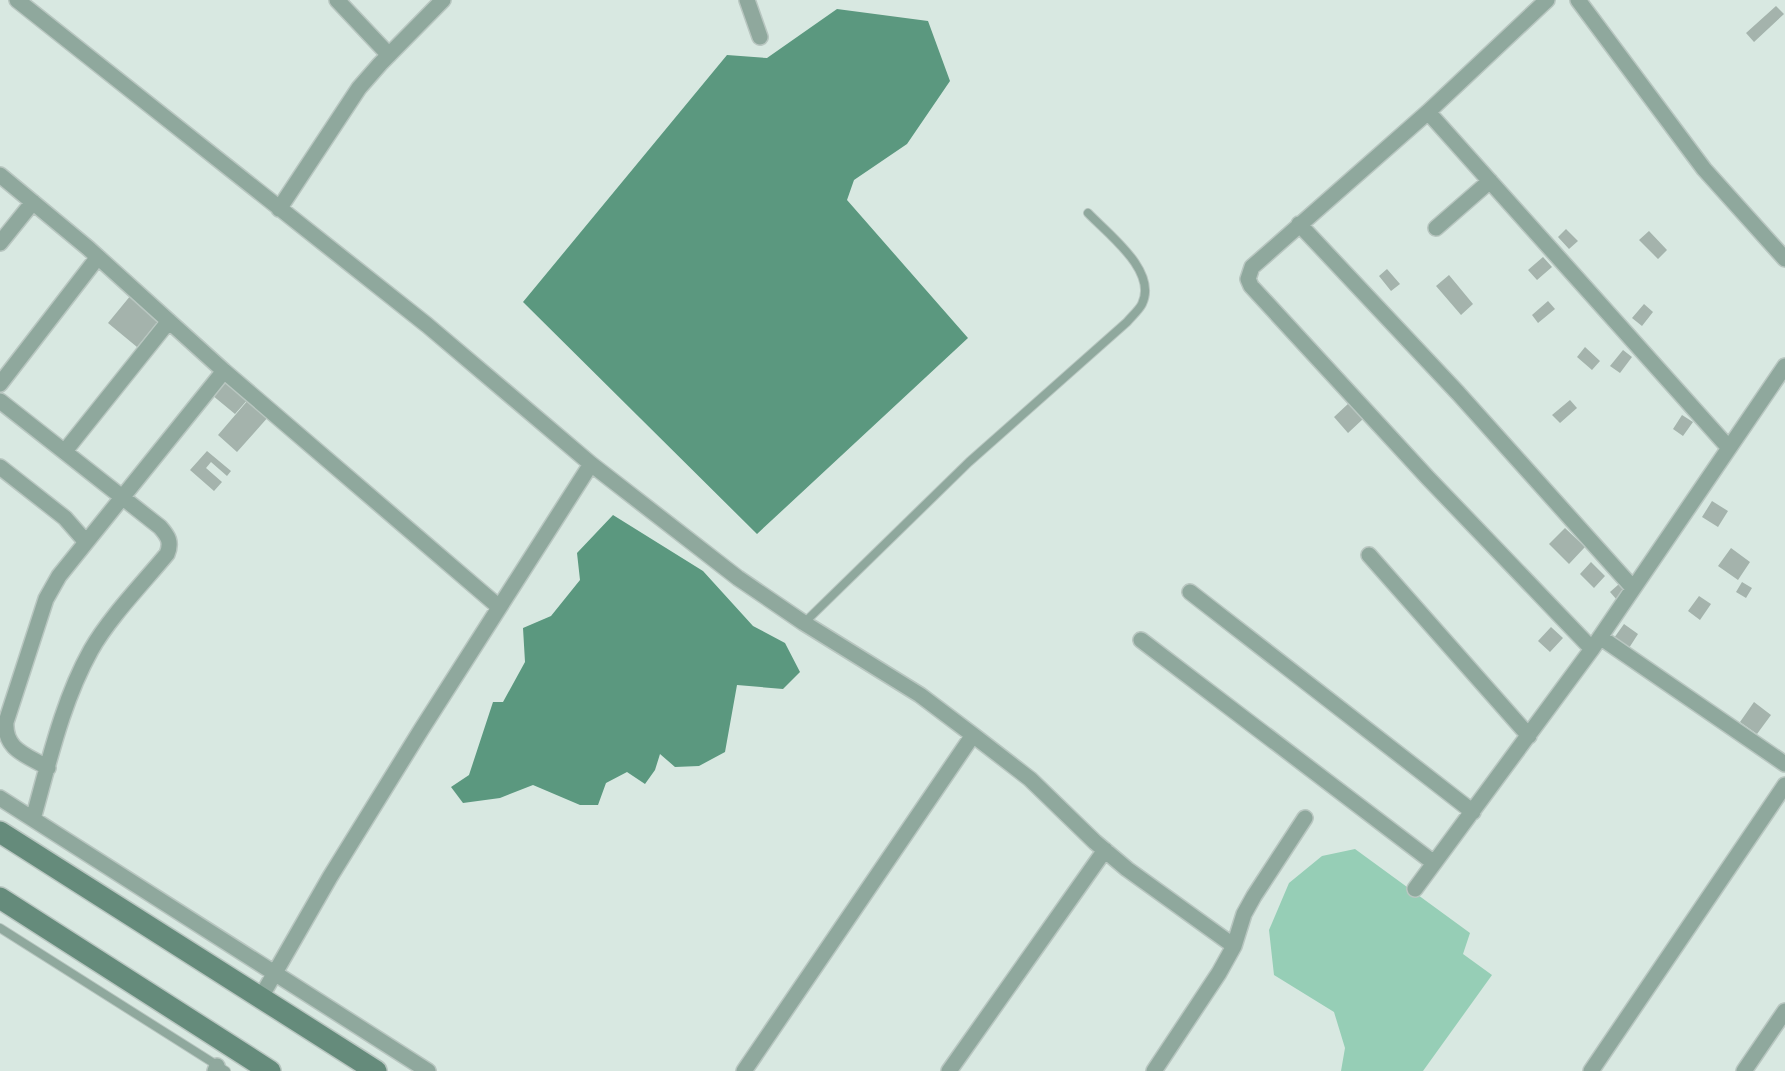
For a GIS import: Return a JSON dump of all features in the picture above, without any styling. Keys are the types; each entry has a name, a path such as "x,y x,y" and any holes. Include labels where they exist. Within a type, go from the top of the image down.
{"street":[{"path":"17,0 427,325 591,464 738,578 804,623 877,667 973,735 1030,779 1105,850 1234,946"},
{"path":"337,0 389,55"},
{"path":"1547,0 1428,112 1252,267 1248,279 1251,286 1428,478 1596,643 1785,764"},
{"path":"1578,0 1704,169 1785,260"},
{"path":"279,209 359,88 440,1"},
{"path":"753,4 760,37"},
{"path":"1428,112 1729,448"},
{"path":"0,176 98,257 224,370 499,607"},
{"path":"1436,228 1490,181"},
{"path":"0,242 33,202"},
{"path":"1299,224 1458,393 1633,588"},
{"path":"0,384 98,257"},
{"path":"65,451 169,321"},
{"path":"1415,889 1596,643 1785,366"},
{"path":"48,768 12,746 6,739 6,722 46,599 59,576 224,370"},
{"path":"0,401 124,496 168,535 171,545 167,554 92,648 71,693 33,819"},
{"path":"262,997 340,861 591,464"},
{"path":"0,468 65,518 86,542"},
{"path":"1369,555 1529,736"},
{"path":"1190,592 1473,812"},
{"path":"1141,640 1434,863"},
{"path":"744,1071 973,735"},
{"path":"1591,1071 1785,785"},
{"path":"0,798 276,972 428,1071"},
{"path":"1154,1071 1202,1000 1234,946 1244,914 1254,896 1305,818"},
{"path":"0,832 376,1071"},
{"path":"949,1071 1105,850"},
{"path":"0,898 270,1071"},
{"path":"1744,1071 1785,1012"}],"lane":[{"path":"804,623 969,462 1127,322 1143,304 1145,284 1137,264 1088,213"},
{"path":"0,928 219,1069"}],"shaded area":[{"path":"837,9 928,21 950,81 907,144 854,180 847,200 968,338 757,534 523,302 727,55 767,58"},
{"path":"613,515 703,571 753,626 785,643 800,672 783,689 737,685 725,752 699,766 675,767 660,754 655,770 645,784 627,772 606,783 598,805 580,805 533,785 500,798 463,803 451,787 469,775 493,702 503,702 525,662 523,628 551,616 580,580 577,553"},
{"path":"1355,849 1470,933 1463,954 1492,975 1423,1071 1341,1071 1345,1048 1334,1012 1274,975 1269,930 1289,883 1322,856"}],"building":[{"path":"1776,6 1784,14 1754,42 1746,33"},
{"path":"1566,229 1578,241 1569,249 1558,237"},
{"path":"1649,231 1667,250 1658,259 1639,240"},
{"path":"1543,257 1552,267 1537,280 1528,270"},
{"path":"1387,269 1400,284 1391,291 1379,276"},
{"path":"1449,275 1473,304 1461,315 1436,286"},
{"path":"131,295 160,319 137,347 108,323"},
{"path":"1548,301 1555,309 1538,323 1532,315"},
{"path":"1644,304 1653,312 1642,326 1632,318"},
{"path":"1585,347 1600,361 1592,370 1577,357"},
{"path":"1623,350 1632,357 1620,373 1610,366"},
{"path":"227,378 249,398 235,414 212,395"},
{"path":"249,399 269,416 237,452 218,435"},
{"path":"1570,400 1577,408 1560,423 1552,415"},
{"path":"1349,403 1363,419 1348,433 1334,417"},
{"path":"1682,415 1693,422 1683,436 1673,429"},
{"path":"207,451 231,471 227,476 211,462 206,468 222,482 214,491 190,470"},
{"path":"1712,501 1728,511 1718,527 1702,517"},
{"path":"1565,528 1585,547 1569,564 1549,544"},
{"path":"1731,548 1750,562 1738,580 1718,566"},
{"path":"1591,562 1605,576 1594,588 1580,574"},
{"path":"1742,582 1752,588 1746,598 1736,592"},
{"path":"1619,584 1626,592 1617,600 1610,592"},
{"path":"1699,596 1711,604 1700,620 1688,611"},
{"path":"1624,624 1638,634 1629,648 1614,638"},
{"path":"1551,627 1563,638 1550,652 1538,641"},
{"path":"1754,702 1771,715 1757,734 1740,722"}]}
